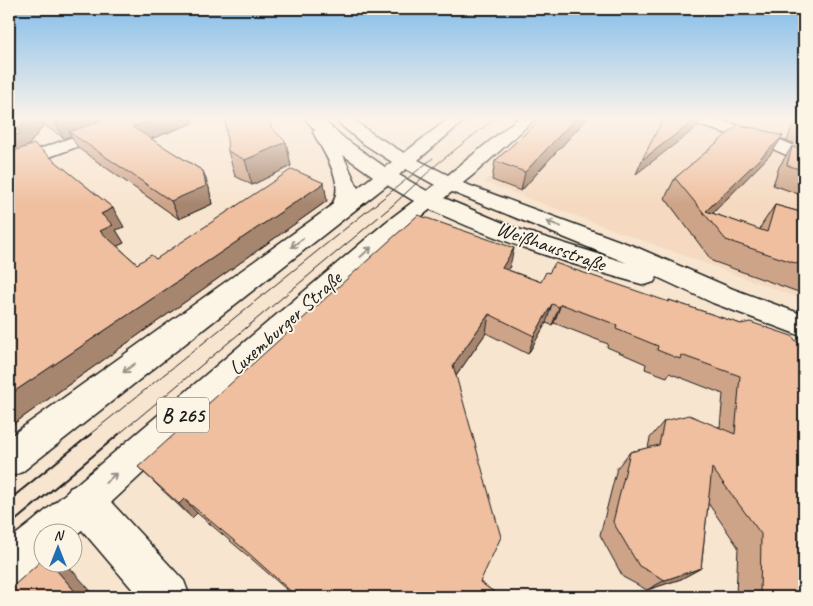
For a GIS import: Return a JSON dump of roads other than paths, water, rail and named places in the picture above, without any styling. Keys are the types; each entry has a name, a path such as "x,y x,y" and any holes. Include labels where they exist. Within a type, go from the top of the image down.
{"main road":[{"path":"9,166 60,147"},
{"path":"329,147 346,180 348,196 336,214"},
{"name":"Weißhausstraße","path":"349,147 385,176 443,207 532,241 615,268 724,296"},
{"name":"Weißhausstraße","path":"381,147 404,161 463,189 627,252 724,296 804,326"},
{"path":"9,459 336,214 421,147"},
{"name":"Luxemburger Straße","path":"59,524 394,227 443,207 463,189 501,147"},
{"path":"783,147 804,158"},
{"path":"385,176 463,189"},
{"path":"84,502 168,597"},
{"path":"9,568 32,548"}],"tram line":[{"path":"118,435 393,205 437,164 458,147"},
{"path":"89,435 433,158"},
{"path":"9,500 91,434"},
{"path":"9,526 119,434"}]}
